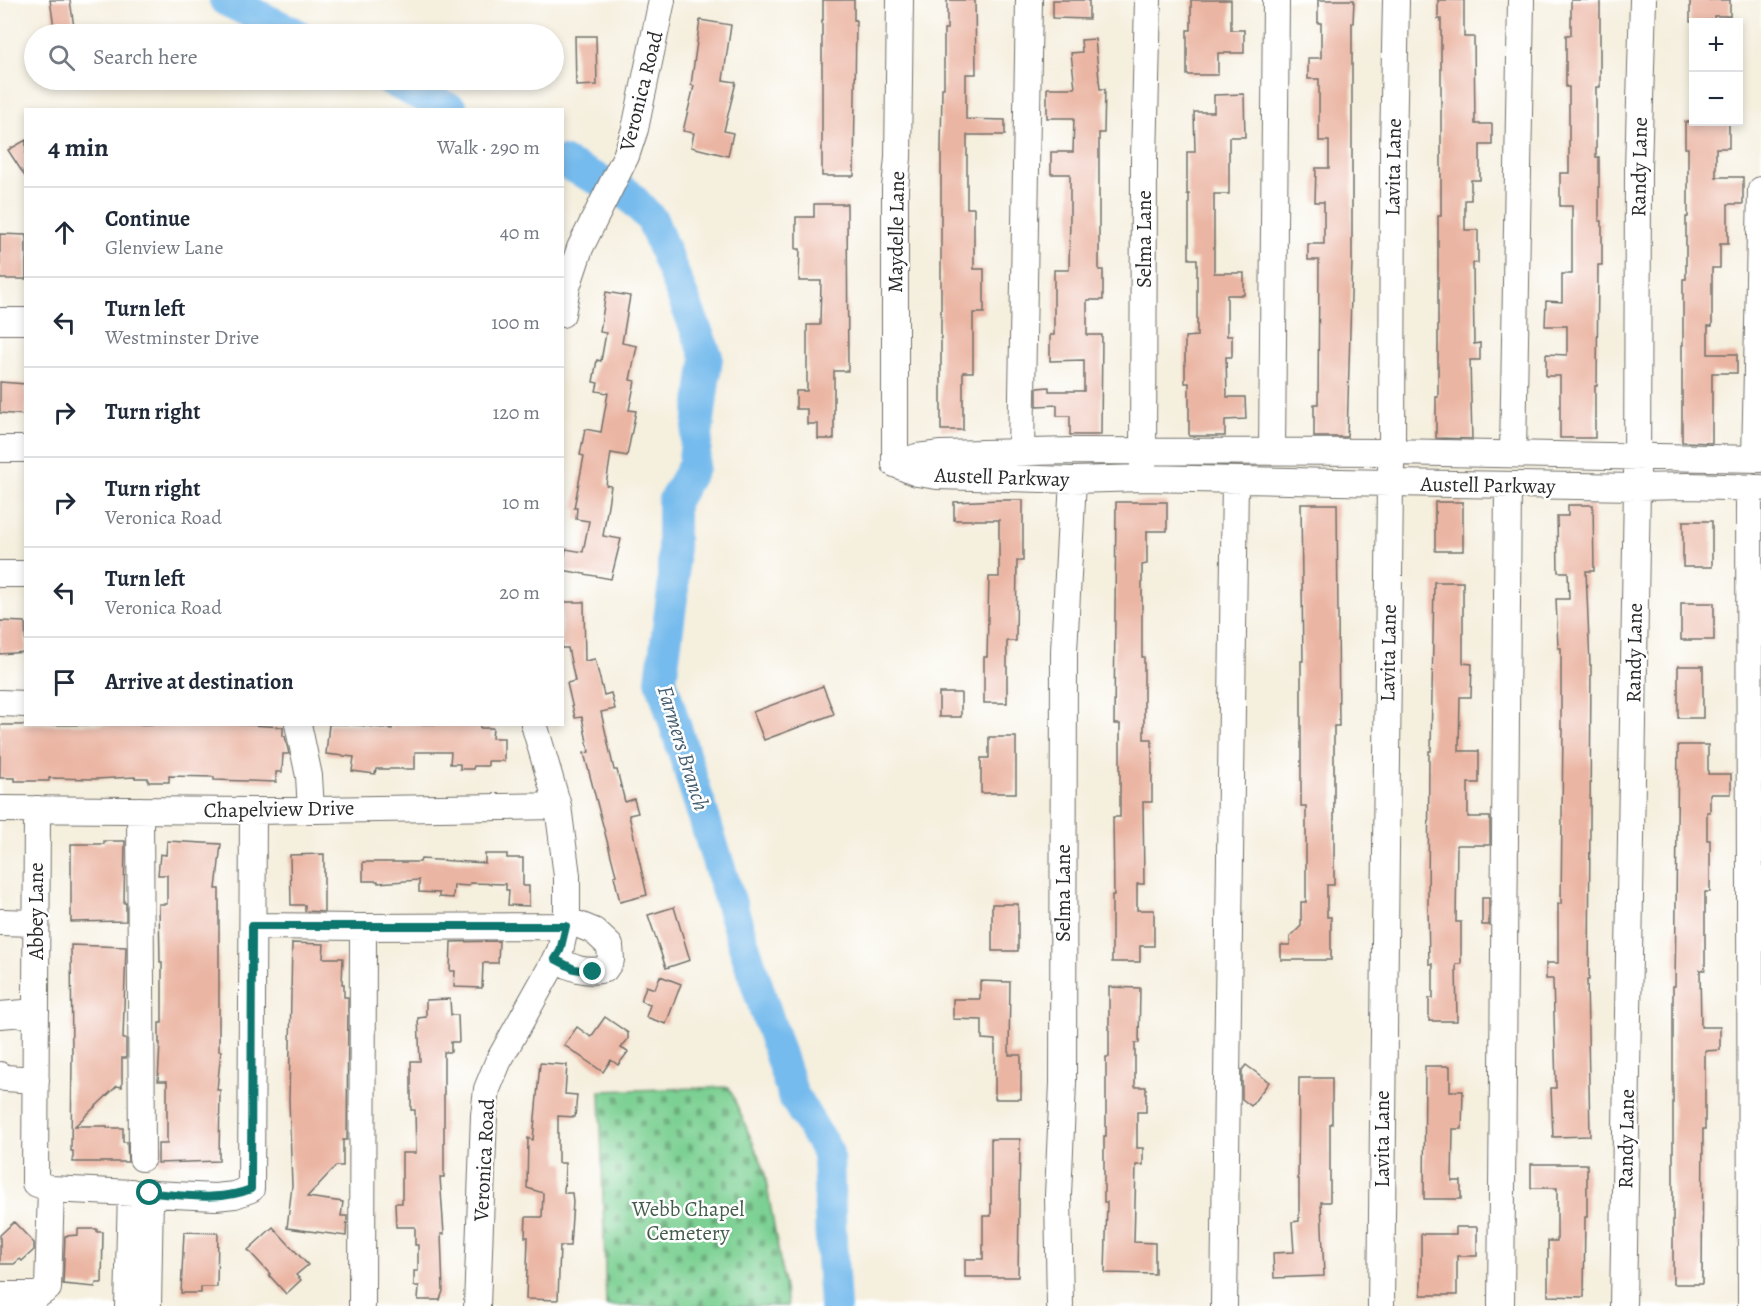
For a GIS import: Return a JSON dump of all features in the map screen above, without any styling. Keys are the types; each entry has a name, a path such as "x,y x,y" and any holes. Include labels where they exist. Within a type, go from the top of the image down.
{"street":[{"name":"Veronica Road","path":"565,287 580,248 619,169 635,129 662,0"},
{"name":"Maydelle Lane","path":"896,464 896,188 900,0"},
{"path":"1021,452 1029,0"},
{"name":"Selma Lane","path":"1143,478 1144,160 1148,0"},
{"path":"1272,452 1276,0"},
{"name":"Lavita Lane","path":"1381,1306 1396,0"},
{"path":"1513,454 1521,0"},
{"name":"Randy Lane","path":"1623,1306 1637,487 1638,168 1643,0"},
{"path":"1758,459 1761,190"},
{"path":"0,321 24,321"},
{"path":"0,448 24,449"},
{"name":"Austell Parkway","path":"896,464 918,456 1021,452 1392,452 1758,459"},
{"name":"Austell Parkway","path":"896,464 917,473 937,476 1073,480 1143,478 1755,488"},
{"name":"Selma Lane","path":"1059,1306 1058,1195 1063,1083 1064,651 1073,480"},
{"path":"1224,1306 1235,480"},
{"path":"1501,1306 1508,485"},
{"path":"1751,1306 1755,488"},
{"path":"0,574 24,574"},
{"path":"0,703 24,704"},
{"path":"298,726 309,776 311,810"},
{"name":"Veronica Road","path":"477,1306 487,1089 498,1062 560,951 567,923 567,876 558,806 535,726"},
{"name":"Chapelview Drive","path":"0,809 253,811 558,806"},
{"name":"Abbey Lane","path":"0,1295 38,1295 48,1288 36,1080 37,808"},
{"path":"140,810 142,1158"},
{"path":"43,1186 215,1197 235,1195 251,1189 253,811"},
{"path":"0,922 36,923"},
{"path":"252,926 363,927 567,923 594,931 610,946 611,960 605,969 593,972 574,969 555,959"},
{"path":"362,1306 363,927"},
{"path":"0,1015 36,1012"},
{"path":"0,1075 5,1078 36,1080"},
{"path":"128,1306 141,1193"},
{"path":"141,1193 148,1306"}],"green space":[{"name":"Webb Chapel Cemetery","path":"729,1087 764,1169 788,1306 606,1306 600,1091"}],"building":[{"path":"50,0 70,0 74,24 54,24"},
{"path":"823,0 854,0 854,20 856,20 854,176 822,176"},
{"path":"947,0 975,0 976,74 966,74 966,119 1005,120 1005,135 967,135 967,208 974,208 974,269 984,269 984,313 973,313 973,372 963,372 963,430 941,430 941,148 944,29 947,29"},
{"path":"1053,0 1089,0 1089,19 1053,18"},
{"path":"1191,0 1231,0 1231,30 1244,30 1244,53 1218,53 1218,75 1187,75 1187,30 1191,30"},
{"path":"1318,0 1354,0 1352,23 1352,260 1347,437 1314,437 1314,404 1318,404 1319,260 1308,260 1308,244 1324,244 1324,202 1315,202 1316,168 1329,168 1329,141 1319,141 1319,79 1308,79 1308,58 1321,58 1321,23 1318,23"},
{"path":"1438,0 1464,0 1464,37 1474,37 1475,124 1492,124 1492,145 1480,145 1480,180 1471,180 1471,200 1465,200 1465,230 1478,230 1478,263 1473,263 1474,344 1480,343 1480,360 1470,360 1472,439 1436,438 1438,216 1441,216 1441,19 1438,19"},
{"path":"1571,0 1600,0 1600,87 1596,87 1596,157 1599,157 1602,265 1598,265 1595,438 1560,438 1560,376 1546,376 1546,354 1567,355 1567,326 1545,326 1546,301 1562,302 1562,274 1572,274 1572,206 1560,206 1560,173 1569,173 1569,87 1566,87 1566,35 1571,35"},
{"path":"1690,0 1730,0 1730,16 1690,18"},
{"path":"700,20 731,25 723,80 736,82 724,131 733,133 728,156 691,147 694,133 683,131 694,86 691,85"},
{"path":"575,36 596,36 597,85 576,86"},
{"path":"1095,39 1100,89 1105,89 1104,133 1099,133 1099,270 1103,270 1103,300 1087,300 1087,335 1102,335 1101,435 1070,435 1070,416 1057,416 1057,405 1037,406 1037,388 1049,387 1049,391 1084,391 1084,360 1050,361 1050,335 1054,335 1054,270 1069,270 1070,216 1070,174 1051,174 1051,152 1073,152 1074,118 1047,118 1047,88 1075,88 1071,53 1082,52 1081,40"},
{"path":"1244,94 1245,137 1229,137 1229,194 1214,194 1214,273 1244,273 1244,295 1227,295 1227,336 1232,336 1232,357 1226,357 1227,397 1245,397 1246,419 1225,420 1225,436 1189,436 1189,383 1185,383 1185,337 1197,336 1197,259 1189,259 1187,152 1195,152 1194,112 1214,112 1214,95"},
{"path":"1685,122 1689,122 1689,126 1729,126 1729,148 1716,148 1716,177 1743,177 1743,204 1728,204 1728,244 1720,244 1720,268 1712,268 1712,326 1708,326 1708,354 1737,354 1737,373 1712,373 1712,443 1682,442 1683,279 1686,279 1686,217 1688,217 1688,148 1685,148"},
{"path":"24,141 24,175 8,150"},
{"path":"814,204 847,204 848,371 834,371 834,439 818,439 818,424 807,424 807,409 796,409 796,391 807,391 807,325 820,325 821,281 799,281 800,249 796,249 796,217 814,217"},
{"path":"0,234 24,235 24,279 0,279"},
{"path":"606,292 630,296 622,343 637,346 630,380 635,381 629,410 636,411 627,456 611,453 606,485 611,486 603,536 621,539 611,579 564,570 566,549 583,552 589,521 576,519 577,508 574,508 584,456 580,455 585,429 601,432 608,393 596,391 598,383 593,382 597,360 601,361 606,333 600,332"},
{"path":"0,382 24,384 24,415 0,413"},
{"path":"1023,500 1023,561 1017,561 1016,641 1007,641 1007,703 984,703 984,657 987,657 989,577 999,577 999,520 954,520 954,502"},
{"path":"1116,502 1167,502 1167,531 1147,531 1147,564 1142,565 1144,739 1152,739 1152,802 1143,802 1144,884 1137,884 1137,910 1154,910 1154,946 1140,946 1140,962 1112,962 1113,817 1120,817 1120,724 1114,724"},
{"path":"1435,502 1463,502 1463,551 1435,551"},
{"path":"1301,504 1337,504 1339,726 1334,726 1334,885 1327,885 1327,917 1331,917 1331,960 1281,960 1281,945 1290,945 1290,937 1301,926 1301,902 1306,902 1306,806 1301,806 1301,661 1303,661"},
{"path":"1568,505 1593,505 1594,571 1586,571 1591,665 1589,980 1587,980 1590,1136 1553,1137 1551,1088 1556,1088 1553,979 1546,979 1546,963 1558,963 1558,904 1561,904 1563,729 1561,729 1561,648 1558,648 1556,599 1569,599 1568,572 1558,572 1557,516 1568,516"},
{"path":"1683,521 1712,521 1712,567 1683,567"},
{"path":"1434,582 1463,582 1463,663 1472,664 1471,697 1460,697 1459,751 1479,751 1479,783 1468,783 1468,817 1490,817 1490,845 1457,845 1456,922 1461,922 1461,964 1456,964 1457,1021 1429,1021 1429,998 1433,998 1433,964 1429,964 1428,904 1429,751 1431,751"},
{"path":"564,602 584,602 585,661 595,659 604,695 611,693 615,709 601,712 614,770 617,770 625,802 634,799 638,813 629,815 647,895 620,902 614,876 616,875 584,753 589,752 582,717 575,718 567,683 575,681 568,648 564,648"},
{"path":"1681,603 1714,603 1714,640 1681,640"},
{"path":"0,621 24,622 24,652 0,654"},
{"path":"1678,666 1703,666 1703,718 1678,718"},
{"path":"823,686 834,714 764,740 753,712"},
{"path":"939,693 961,693 961,717 939,717"},
{"path":"0,725 283,727 283,736 285,736 289,754 283,754 282,772 276,772 276,782 169,776 169,782 148,782 148,778 135,777 49,778 49,781 15,781 15,778 0,778"},
{"path":"329,726 367,726 392,729 392,726 480,726 480,728 493,728 492,738 504,738 504,761 488,761 488,766 474,766 473,769 460,769 460,764 450,764 451,752 415,752 415,769 376,769 375,774 352,771 354,757 326,754"},
{"path":"989,737 1016,737 1016,793 981,793 981,758 989,758"},
{"path":"1678,745 1708,745 1708,774 1731,774 1731,794 1710,794 1710,812 1707,812 1707,840 1710,840 1710,892 1705,892 1705,970 1700,970 1701,1027 1720,1027 1720,1050 1705,1051 1702,1284 1673,1284 1673,986 1675,986"},
{"path":"104,841 125,841 126,921 71,922 71,844 104,844"},
{"path":"167,841 221,844 216,889 219,889 219,1051 221,1051 217,1090 220,1090 219,1161 158,1163 158,1144 167,1144 167,1081 158,1081 159,1023 162,1023 159,904 167,904 167,875 158,875 160,854 166,855"},
{"path":"324,854 324,912 305,911 305,905 291,905 290,855"},
{"path":"485,854 507,854 507,858 523,858 523,886 529,886 529,906 508,905 509,890 506,890 506,884 454,885 453,898 439,897 439,893 419,892 419,880 378,883 378,881 363,881 363,862 420,862 421,859 485,863"},
{"path":"1482,898 1489,898 1489,925 1482,925"},
{"path":"992,904 1018,904 1018,951 992,951"},
{"path":"674,907 690,960 666,968 648,915"},
{"path":"499,941 498,963 483,963 482,988 454,987 455,971 450,971 451,942"},
{"path":"292,943 324,944 323,958 343,958 342,984 344,984 344,997 348,997 347,1140 343,1140 343,1166 336,1166 307,1197 343,1202 341,1216 347,1216 346,1236 287,1228 292,1186 289,1100"},
{"path":"71,945 126,947 123,1039 126,1039 126,1058 122,1058 122,1087 117,1086 75,1126 123,1128 123,1142 127,1142 128,1162 73,1162 73,1151 71,1151"},
{"path":"660,976 681,984 666,1024 646,1017 650,1005 641,1001 646,986 655,989"},
{"path":"980,981 1010,982 1009,1055 1021,1055 1021,1099 995,1099 995,1040 982,1039 982,1020 953,1019 953,999 980,999"},
{"path":"1109,987 1140,988 1139,1043 1135,1043 1135,1087 1146,1087 1146,1112 1137,1112 1137,1148 1143,1148 1143,1165 1136,1165 1134,1242 1155,1243 1155,1274 1105,1273 1107,1202 1104,1202 1104,1136 1106,1136 1106,1057 1109,1057"},
{"path":"450,999 451,1015 458,1015 459,1042 451,1042 451,1052 444,1052 444,1177 440,1177 444,1234 441,1234 443,1291 440,1300 418,1300 419,1286 414,1286 414,1271 418,1271 415,1227 396,1227 395,1203 402,1203 402,1153 416,1153 415,1110 411,1110 411,1061 420,1061 418,1018 426,1017 426,1000"},
{"path":"605,1017 628,1033 628,1039 621,1048 628,1052 618,1065 611,1060 603,1072 564,1045 577,1027 591,1037"},
{"path":"540,1063 567,1065 565,1094 577,1095 575,1117 558,1116 558,1163 565,1163 564,1193 572,1193 573,1202 570,1246 560,1246 558,1300 526,1299 528,1237 525,1237 526,1217 542,1217 543,1193 527,1188 528,1138 533,1140"},
{"path":"1246,1065 1269,1082 1251,1106 1242,1099 1242,1070"},
{"path":"1425,1066 1450,1066 1450,1091 1463,1091 1462,1129 1453,1129 1452,1181 1461,1181 1461,1199 1424,1199"},
{"path":"1299,1078 1332,1078 1330,1202 1321,1202 1324,1276 1274,1278 1273,1253 1294,1252 1292,1222 1299,1221"},
{"path":"991,1139 1020,1139 1018,1277 965,1277 965,1259 983,1259 983,1216 991,1216"},
{"path":"1531,1164 1587,1164 1584,1297 1548,1296 1548,1241 1557,1241 1557,1188 1531,1188"},
{"path":"14,1222 34,1243 34,1250 22,1261 20,1259 14,1264 0,1264 0,1235"},
{"path":"273,1227 308,1265 296,1275 301,1280 286,1294 248,1250"},
{"path":"1456,1227 1477,1227 1477,1256 1457,1256 1457,1295 1421,1295 1421,1234 1456,1234"},
{"path":"78,1229 97,1229 97,1232 103,1232 102,1283 96,1283 95,1287 63,1284 65,1236 78,1235"},
{"path":"184,1232 218,1233 217,1287 201,1287 201,1293 181,1293"}],"waterway":[{"name":"Farmers Branch","path":"225,0 275,24"},
{"name":"Farmers Branch","path":"411,90 448,108"},
{"name":"Farmers Branch","path":"564,163 628,194 652,220 707,357 693,467 673,502 673,590 661,680 793,1095 828,1153 835,1306"}],"route":[{"path":"150,1193 215,1197 235,1195 251,1189 252,926 566,926 560,951 555,959 574,969 593,972"}]}
